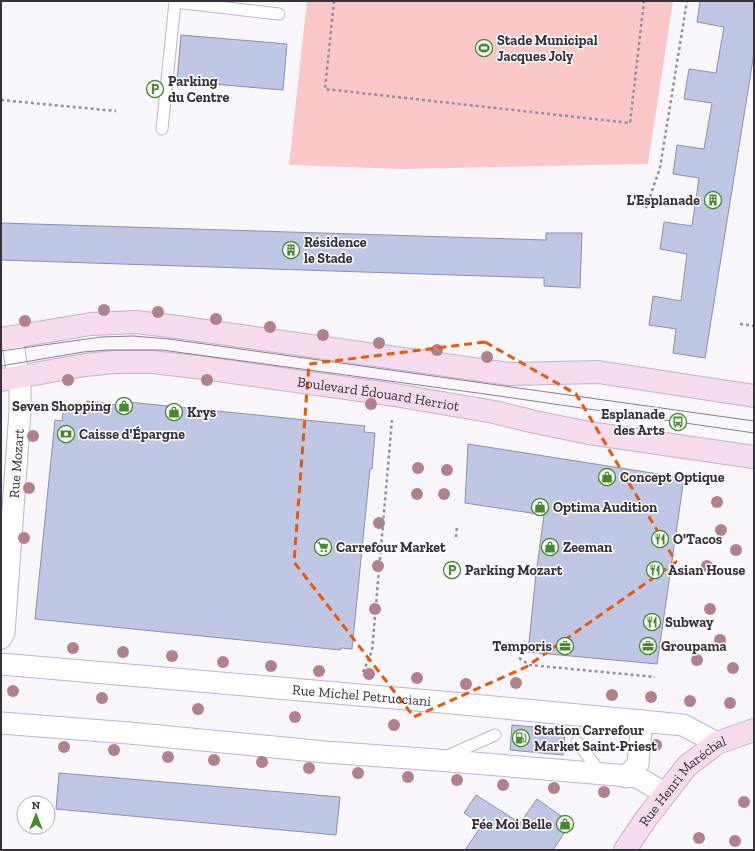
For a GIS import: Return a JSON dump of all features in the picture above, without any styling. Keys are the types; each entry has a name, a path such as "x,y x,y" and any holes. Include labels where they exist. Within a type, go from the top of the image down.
{"main road":[{"path":"7,338 91,324 124,322 142,323 510,374 598,372 754,396"},
{"name":"Boulevard Édouard Herriot","path":"9,379 115,362 152,362 395,395 494,412 589,433 754,457"},
{"name":"Rue Henri Maréchal","path":"625,850 645,820 687,766 717,743 754,730"}],"street":[{"name":"Rue Mozart","path":"1,638 4,633 20,412 20,390 9,379 7,338"},
{"name":"Rue Michel Petrucciani","path":"1,664 354,694 683,725 717,743"},
{"path":"626,776 638,764 642,721"},
{"path":"1,723 129,733 325,752 637,777 666,794"}],"lane":[{"path":"162,129 175,2 279,14"},
{"path":"437,760 495,735"},
{"path":"577,742 602,774"}],"path":[{"path":"334,1 325,89 630,123 644,1"},
{"path":"646,208 660,168 687,1"},
{"path":"1,100 116,111"},
{"path":"740,324 754,326"},
{"path":"354,694 372,651 395,395"},
{"path":"456,537 457,527"},
{"path":"518,658 530,665 655,676"}],"highlighted area":[{"path":"485,342 576,394 676,562 526,667 414,717 294,562 309,364"}],"shaded area":[{"name":"Stade Municipal Jacques Joly","path":"307,1 673,1 648,164 403,169 289,165"}],"building":[{"name":"L'Esplanade","path":"700,1 754,1 754,53 705,358 673,353 676,329 649,325 653,296 681,301 687,254 660,249 664,222 692,226 699,178 673,174 677,145 704,149 712,103 684,99 689,69 716,73 724,27 697,22"},
{"path":"181,35 287,44 283,90 177,81"},
{"name":"Résidence le Stade","path":"1,223 546,240 546,233 582,233 580,288 544,286 544,278 1,260"},
{"path":"87,401 118,405 118,401 365,426 364,432 375,433 352,649 341,648 340,650 35,619 55,420 62,421 64,404 86,407"},
{"path":"468,444 684,478 657,664 528,652 544,515 465,503"},
{"path":"512,725 565,730 563,755 510,750"},
{"path":"59,773 340,797 336,835 56,809"},
{"path":"476,795 520,823 537,799 571,823 553,850 465,850 482,825 464,813"}],"tram line":[{"path":"1,351 101,337 133,336 169,339 754,421"},
{"path":"1,366 83,352 108,350 162,350 485,394 754,433"}],"place":[{"name":"Stade Municipal Jacques Joly","path":"484,48"},
{"name":"Parking du Centre","path":"155,89"},
{"name":"L'Esplanade","path":"713,200"},
{"name":"Résidence le Stade","path":"291,250"},
{"name":"Seven Shopping","path":"124,406"},
{"name":"Krys","path":"174,412"},
{"name":"Esplanade des Arts","path":"678,422"},
{"name":"Caisse d'Épargne","path":"66,434"},
{"name":"Concept Optique","path":"607,477"},
{"name":"Optima Audition","path":"540,507"},
{"name":"O'Tacos","path":"660,539"},
{"name":"Carrefour Market","path":"323,547"},
{"name":"Zeeman","path":"550,547"},
{"name":"Parking Mozart","path":"452,570"},
{"name":"Asian House","path":"655,570"},
{"name":"Subway","path":"652,622"},
{"name":"Temporis","path":"565,646"},
{"name":"Groupama","path":"648,646"},
{"name":"Station Carrefour Market Saint-Priest","path":"521,738"},
{"name":"Fée Moi Belle","path":"565,824"}]}
